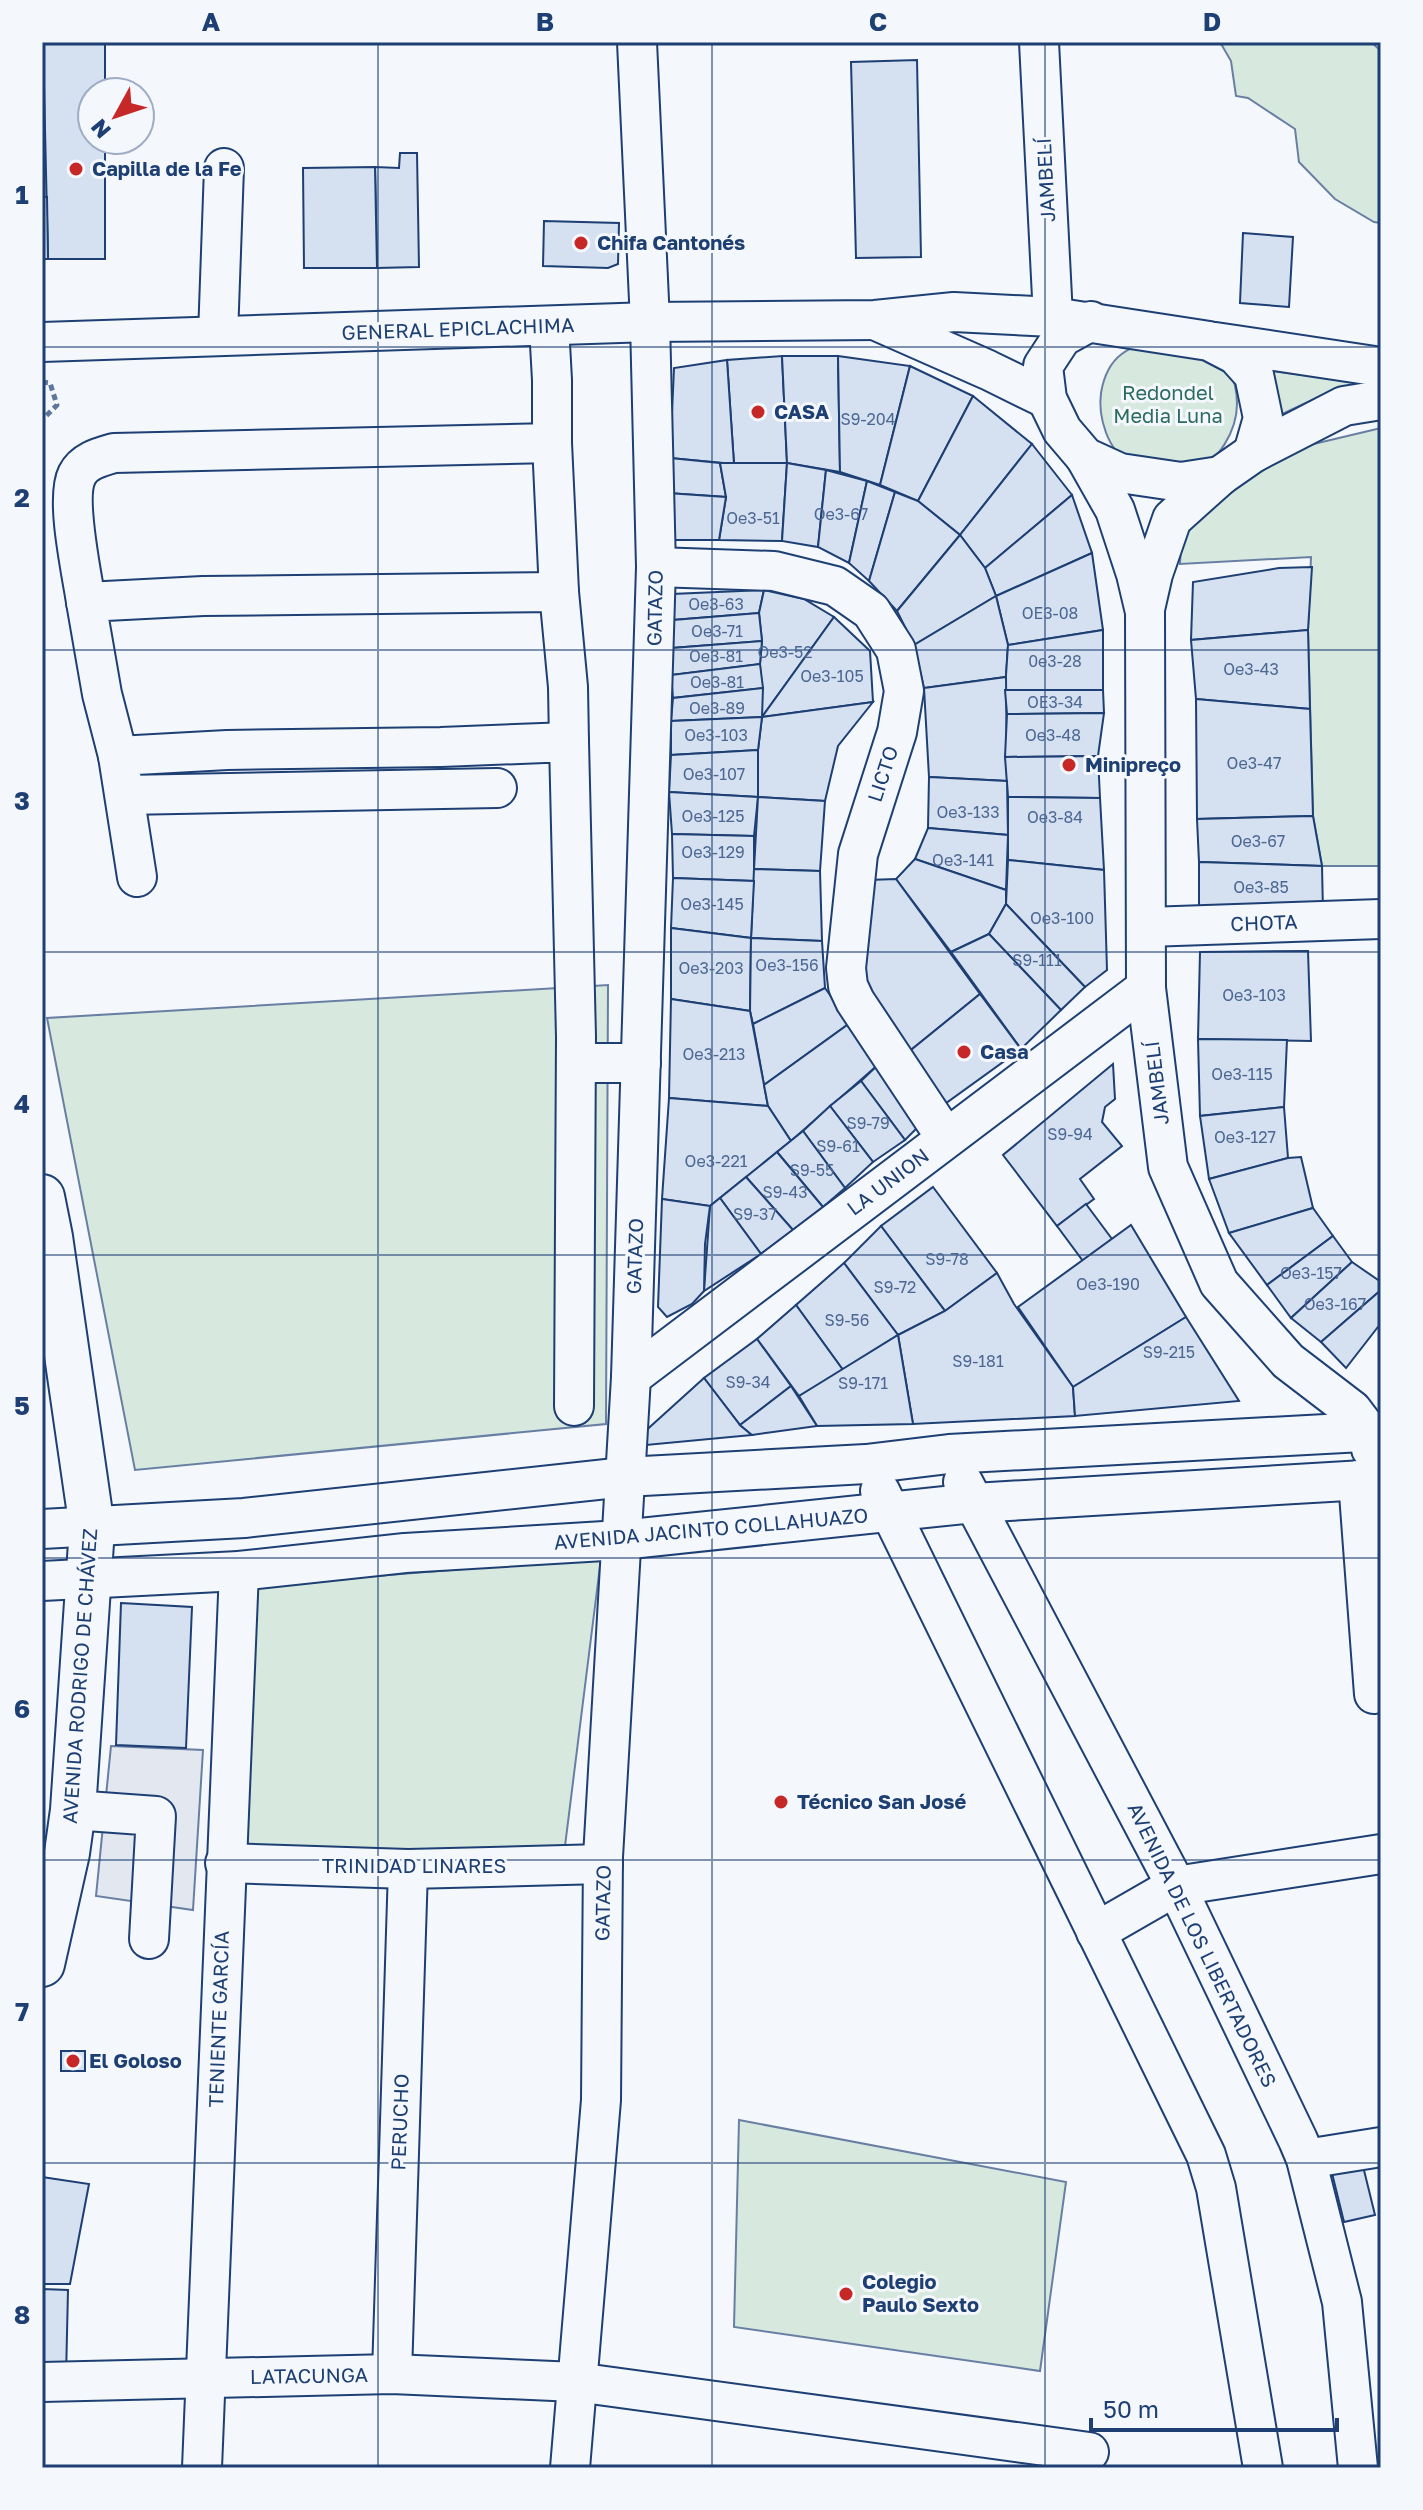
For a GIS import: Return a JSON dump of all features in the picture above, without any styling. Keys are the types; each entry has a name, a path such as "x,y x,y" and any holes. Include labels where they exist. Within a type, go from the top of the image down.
{"main road":[{"name":"AVENIDA RODRIGO DE CHÁVEZ","path":"42,1197 92,1528 88,1580 60,1732 73,1810 67,1853 42,1964"}],"street":[{"name":"GATAZO","path":"570,2468 601,2100 603,1864 631,1377 656,567 650,322 637,42"},
{"name":"JAMBELÍ","path":"1039,42 1053,317"},
{"path":"218,336 224,168"},
{"name":"GENERAL EPICLACHIMA","path":"42,342 650,322 875,320 954,312 1091,321"},
{"name":"GENERAL EPICLACHIMA","path":"875,320 1047,399"},
{"path":"1381,367 1091,321 1062,337 1043,366 1047,399 1062,430 1085,457 1120,473 1181,482 1220,476 1253,453 1344,406 1381,400"},
{"path":"549,326 559,592 568,687 576,1063 574,1406"},
{"path":"1209,341 1236,355 1254,375 1263,418 1253,453"},
{"path":"137,877 118,756 102,694 86,602 71,498 77,474 91,460 114,453 552,443"},
{"name":"JAMBELÍ","path":"1085,457 1115,510 1145,612"},
{"name":"JAMBELÍ","path":"1220,476 1172,519 1153,574 1145,612 1146,988 1168,1167 1219,1283 1288,1361 1375,1431"},
{"name":"LICTO","path":"656,567 774,571 835,586 871,611 896,650 904,691 897,732 858,854 846,968 848,986 855,1001 946,1138"},
{"path":"86,602 203,596 559,592"},
{"path":"118,756 227,750 569,742"},
{"path":"125,795 497,788"},
{"name":"CHOTA","path":"1147,927 1381,919"},
{"name":"LA UNION","path":"631,1377 1146,988"},
{"path":"576,1063 641,1063"},
{"path":"42,1529 244,1518 625,1477 866,1464 949,1454 1375,1431 1371,1479 1374,1694"},
{"name":"AVENIDA DE LOS LIBERTADORES","path":"949,1454 1176,1886 1306,2159 1342,2302 1358,2468"},
{"path":"866,1464 1206,2155 1216,2188 1263,2468"},
{"name":"AVENIDA JACINTO COLLAHUAZO","path":"42,1581 239,1571 405,1553 621,1540 974,1503 1371,1479"},
{"name":"TENIENTE GARCÍA","path":"202,2468 239,1571"},
{"path":"73,1810 156,1816 149,1939"},
{"path":"1096,1932 1176,1886 1381,1854"},
{"name":"TRINIDAD LINARES","path":"225,1863 408,1869 603,1864"},
{"name":"PERUCHO","path":"392,2374 408,1869"},
{"path":"1306,2159 1381,2147"},
{"name":"LATACUNGA","path":"42,2382 392,2374 576,2382 1089,2452"}],"path":[{"path":"42,382 50,383 57,405 42,420"}],"green space":[{"path":"1220,42 1371,42 1381,51 1381,223 1335,199 1299,162 1295,129 1248,98 1236,96 1231,61"},
{"name":"Redondel Media Luna","path":"1170,335 1227,370 1236,391 1236,414 1230,434 1210,461 1191,469 1135,462 1123,457 1110,442 1101,412 1104,379 1116,359 1134,347"},
{"path":"1273,371 1361,383 1334,390 1280,415"},
{"path":"1381,428 1381,866 1322,866 1313,816 1308,630 1311,557 1180,564 1182,528 1231,481 1301,447"},
{"path":"608,985 606,1424 135,1470 47,1018"},
{"path":"601,1558 563,1862 247,1856 250,1586"},
{"path":"739,2120 1066,2182 1040,2371 734,2327"}],"shaded area":[{"path":"111,1746 203,1750 193,1910 96,1896"}],"building":[{"name":"Capilla de la Fe","path":"43,42 105,42 105,76 76,76 76,156 105,156 105,259 48,259"},
{"path":"917,60 921,257 856,258 851,62"},
{"path":"400,153 417,153 419,267 377,268 375,167 399,168"},
{"path":"375,167 377,268 304,268 303,168"},
{"path":"42,197 47,197 48,259 42,259"},
{"name":"Chifa Cantonés","path":"544,221 619,223 618,264 608,268 543,266"},
{"path":"1243,233 1293,237 1289,307 1240,303"},
{"name":"CASA","path":"782,356 787,463 734,464 727,360"},
{"path":"782,356 838,356 840,472 787,463"},
{"path":"838,356 910,366 880,485 840,472"},
{"path":"727,360 734,464 670,458 674,368"},
{"path":"910,366 973,396 918,501 880,485"},
{"path":"973,396 1032,444 960,535 918,501"},
{"path":"1032,444 1072,495 985,568 960,535"},
{"path":"670,458 720,463 726,497 667,493"},
{"path":"720,463 787,463 782,541 719,540 726,497"},
{"path":"787,463 826,470 818,547 782,541"},
{"path":"826,470 867,481 849,563 818,547"},
{"path":"867,481 895,492 869,581 849,563"},
{"path":"895,492 918,501 960,535 897,611 869,581"},
{"path":"667,493 726,497 719,540 666,540"},
{"path":"1072,495 1092,553 996,596 985,568"},
{"path":"960,535 985,568 996,596 914,645 897,611"},
{"path":"1092,553 1103,630 1008,645 996,596"},
{"path":"1312,567 1308,630 1191,640 1193,582 1279,568"},
{"path":"764,590 759,613 673,620 672,594"},
{"path":"764,590 804,599 834,617 762,717 759,613"},
{"path":"996,596 1008,645 1006,677 924,688 914,645"},
{"path":"759,613 762,641 672,648 673,620"},
{"path":"834,617 870,651 873,702 762,717"},
{"path":"1103,630 1103,690 1005,690 1008,645"},
{"path":"1308,630 1310,709 1196,699 1191,640"},
{"path":"762,641 760,664 671,675 672,648"},
{"path":"760,664 763,688 673,698 671,675"},
{"path":"1006,677 1007,781 929,777 924,688"},
{"path":"763,688 762,717 671,721 673,698"},
{"path":"1005,690 1103,690 1104,713 1007,714"},
{"path":"1196,699 1310,709 1313,816 1197,819"},
{"path":"873,702 838,746 825,801 758,797 762,717"},
{"path":"1104,713 1098,756 1005,757 1007,714"},
{"path":"762,717 758,750 671,755 671,721"},
{"path":"758,750 758,797 669,792 671,755"},
{"path":"1098,756 1100,798 1008,797 1005,757"},
{"path":"929,777 1007,781 1008,835 928,828"},
{"path":"669,792 758,797 754,836 672,834"},
{"path":"758,797 825,801 820,871 754,869"},
{"path":"1008,797 1100,798 1104,870 1008,860"},
{"path":"1313,816 1322,866 1199,862 1197,819"},
{"path":"928,828 1008,835 1006,890 915,859"},
{"path":"672,834 754,836 754,881 673,878"},
{"path":"915,859 1006,890 1006,904 989,934 951,952 896,879"},
{"path":"1008,860 1104,870 1107,970 1085,987 1006,904"},
{"path":"1199,862 1322,866 1323,912 1199,908"},
{"path":"754,869 820,871 822,941 751,938"},
{"path":"673,878 754,881 751,938 671,928"},
{"path":"896,879 980,994 906,1054 858,973 868,880"},
{"path":"1006,904 1085,987 1061,1010 989,934"},
{"path":"671,928 751,938 750,1011 671,999"},
{"path":"989,934 1061,1010 1021,1049 951,952"},
{"path":"751,938 822,941 825,988 753,1024 750,1011"},
{"path":"1308,951 1311,1041 1198,1039 1200,952"},
{"path":"825,988 850,1023 764,1085 753,1024"},
{"name":"Casa","path":"980,994 1021,1049 942,1106 906,1054"},
{"path":"671,999 750,1011 768,1106 669,1098"},
{"path":"850,1023 880,1063 791,1141 768,1106 764,1085"},
{"path":"1198,1039 1287,1040 1284,1107 1200,1116"},
{"path":"880,1063 922,1123 905,1140 861,1081"},
{"path":"1113,1064 1115,1099 1105,1107 1102,1122 1122,1146 1080,1179 1094,1199 1057,1226 1003,1155"},
{"path":"861,1081 905,1140 873,1162 830,1106"},
{"path":"669,1098 768,1106 791,1141 710,1206 662,1199"},
{"path":"830,1106 873,1162 845,1188 803,1131"},
{"path":"1284,1107 1288,1158 1209,1179 1200,1116"},
{"path":"803,1131 845,1188 823,1207 777,1152"},
{"path":"777,1152 823,1207 793,1230 746,1177"},
{"path":"1301,1157 1313,1208 1229,1233 1209,1179"},
{"path":"746,1177 793,1230 761,1254 720,1198"},
{"path":"933,1187 997,1273 945,1311 881,1226"},
{"path":"720,1198 761,1254 704,1291 710,1206"},
{"path":"662,1199 710,1206 704,1291 692,1304 667,1317 658,1307"},
{"path":"1086,1204 1112,1239 1083,1261 1057,1226"},
{"path":"1313,1208 1333,1236 1267,1285 1229,1233"},
{"path":"1131,1225 1186,1317 1073,1387 1018,1307"},
{"path":"881,1226 945,1311 898,1335 844,1263"},
{"path":"1333,1236 1352,1262 1291,1318 1267,1285"},
{"path":"1352,1262 1381,1282 1381,1290 1321,1342 1291,1318"},
{"path":"844,1263 898,1335 843,1370 796,1305"},
{"path":"997,1273 1014,1304 1073,1387 1075,1416 913,1424 898,1335 945,1311"},
{"path":"1381,1290 1381,1323 1346,1368 1321,1342"},
{"path":"796,1305 843,1370 799,1396 757,1339"},
{"path":"1186,1317 1239,1401 1075,1416 1073,1387"},
{"path":"898,1335 913,1424 817,1426 799,1396"},
{"path":"757,1339 791,1386 740,1425 704,1378"},
{"path":"704,1378 740,1425 752,1435 646,1445 641,1435"},
{"path":"791,1386 817,1426 752,1435 740,1425"},
{"path":"121,1603 192,1607 186,1748 116,1745"},
{"name":"El Goloso","path":"61,2051 85,2051 85,2071 61,2071"},
{"path":"1361,2158 1375,2215 1344,2222 1330,2165"},
{"path":"42,2177 89,2184 70,2284 42,2284"},
{"path":"42,2289 68,2290 66,2377 42,2377"}],"place":[{"name":"Capilla de la Fe","path":"76,169"},
{"name":"Chifa Cantonés","path":"581,243"},
{"name":"CASA","path":"758,412"},
{"name":"Minipreço","path":"1069,765"},
{"name":"Casa","path":"964,1052"},
{"name":"Técnico San José","path":"781,1802"},
{"name":"El Goloso","path":"73,2061"},
{"name":"Colegio Paulo Sexto","path":"846,2294"}]}
